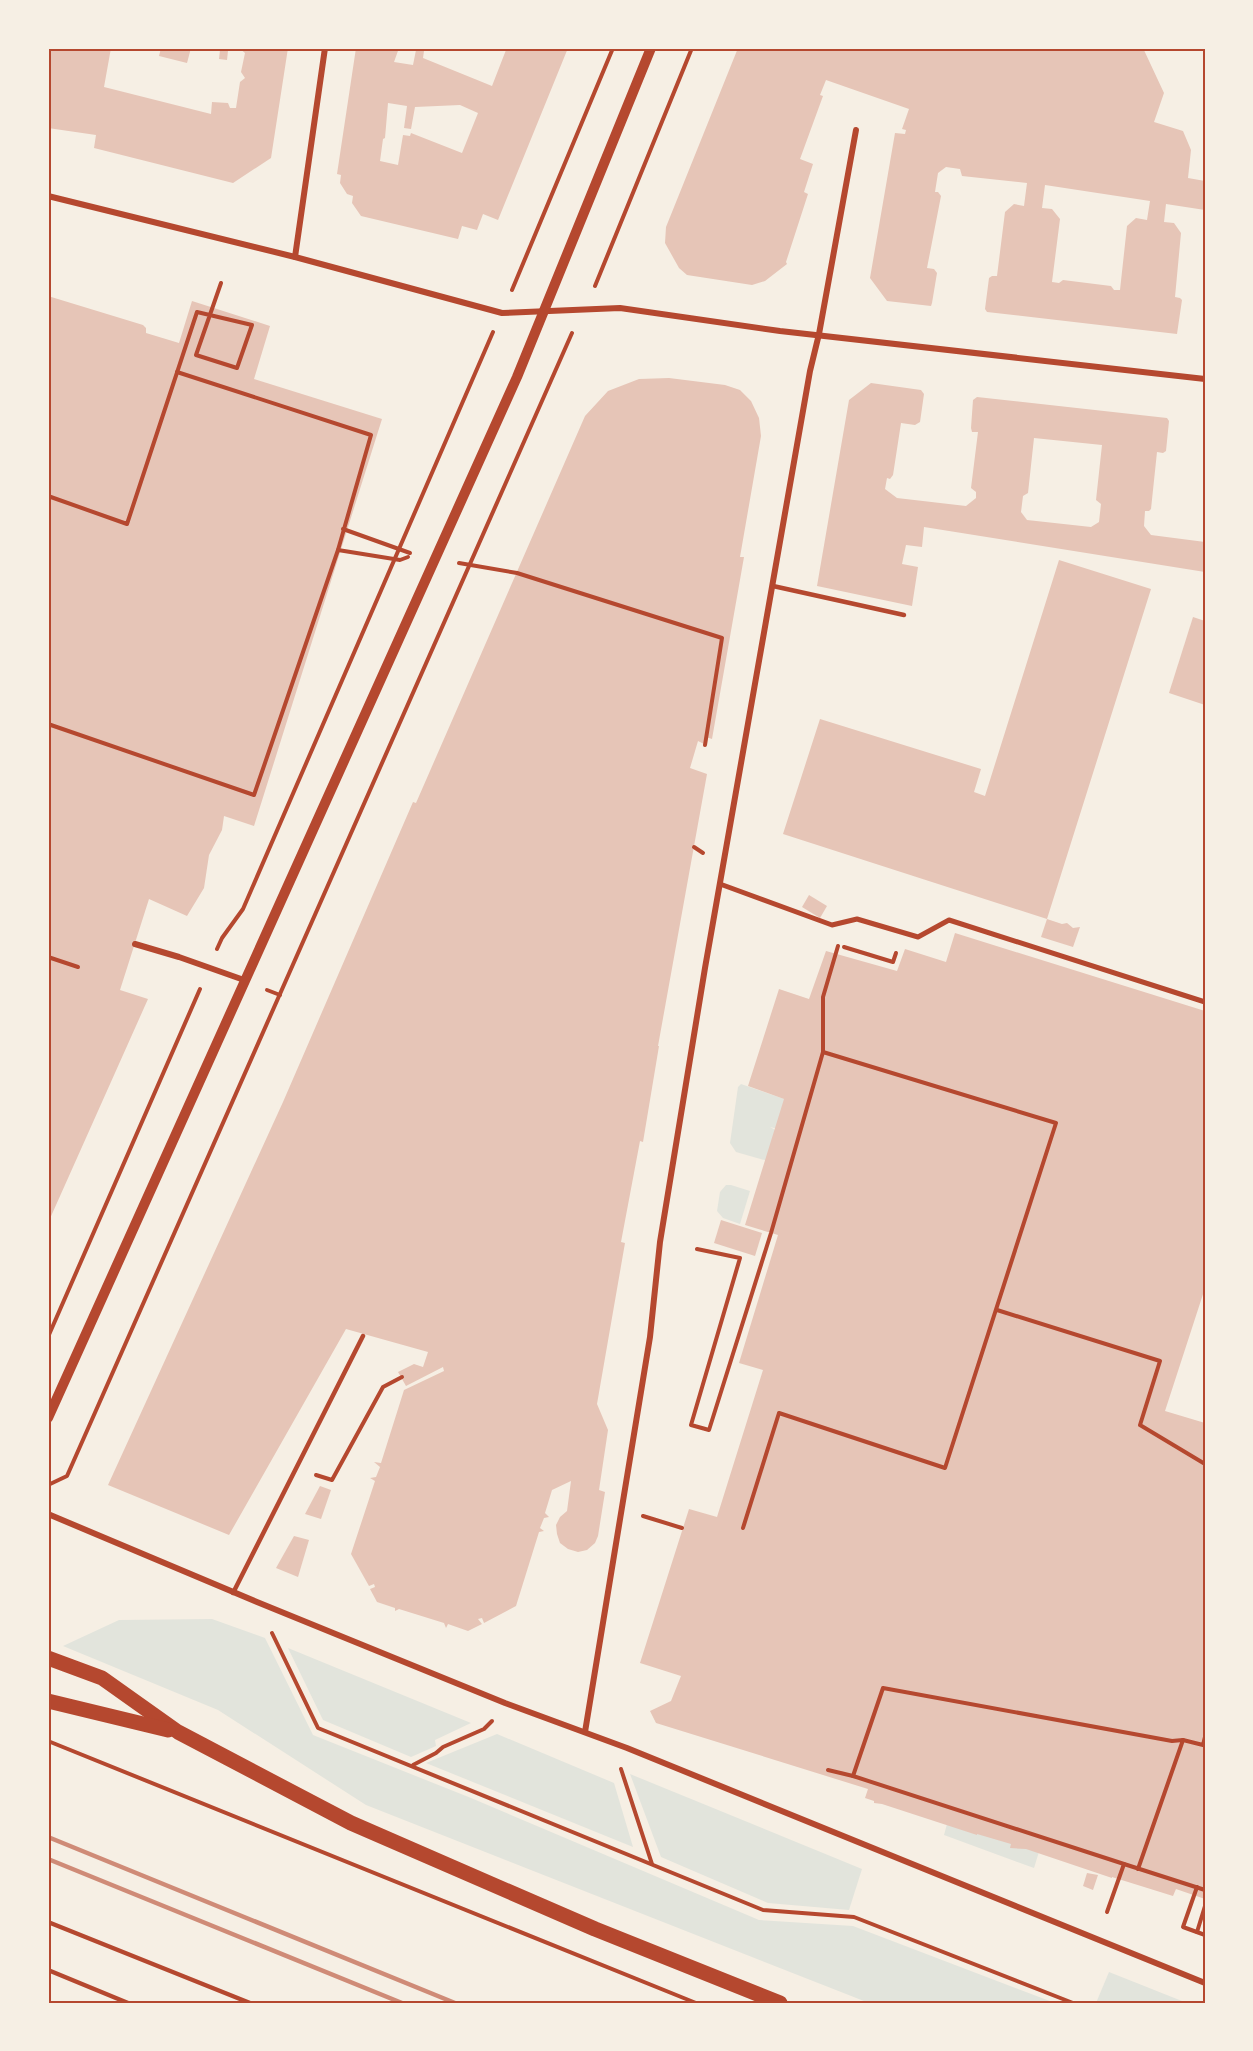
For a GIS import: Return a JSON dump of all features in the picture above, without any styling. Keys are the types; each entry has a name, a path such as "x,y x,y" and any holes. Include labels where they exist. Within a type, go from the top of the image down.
{"main road":[{"path":"48,1658 102,1678 178,1732 351,1823 595,1929 780,2003"},
{"path":"48,1701 178,1732"}],"street":[{"path":"295,256 325,48"},
{"path":"48,1418 512,388 651,48"},
{"path":"585,1732 650,1337 660,1242 705,968 810,371 819,334 856,130"},
{"path":"48,196 295,256 502,313 620,308 819,334 1205,379"},
{"path":"720,884 832,925 857,919 918,937 949,920 1205,1002"},
{"path":"135,944 244,980"},
{"path":"48,1514 234,1593 505,1703 638,1752 1205,1983"}],"lane":[{"path":"773,586 904,615"},
{"path":"234,1593 363,1336"},
{"path":"48,1922 250,2003"},
{"path":"48,1970 128,2003"}],"path":[{"path":"531,244 613,48"},
{"path":"601,273 692,48"},
{"path":"48,496 127,524 197,312 217,316 252,325 237,368 196,355 221,282"},
{"path":"48,1485 67,1476 568,343"},
{"path":"222,938 243,909 486,348"},
{"path":"48,724 254,795 338,550 371,435 177,372"},
{"path":"338,550 400,560 414,555 343,530"},
{"path":"448,561 517,573 722,638 705,746"},
{"path":"843,946 888,961"},
{"path":"697,1250 740,1258 692,1425 710,1430 771,1233 823,1052 823,997 836,954"},
{"path":"48,957 78,967"},
{"path":"48,1337 192,1009"},
{"path":"743,1528 779,1413 945,1468 1056,1123 823,1052"},
{"path":"997,1310 1160,1361 1140,1425 1205,1464"},
{"path":"313,1474 332,1480 383,1387 402,1377"},
{"path":"257,1602 318,1728 763,1910 854,1917 1072,2003"},
{"path":"853,1776 883,1688 1172,1741 1184,1740 1204,1746 1205,1737"},
{"path":"412,1766 443,1747 484,1729 495,1718"},
{"path":"1138,1869 1184,1740"},
{"path":"48,1741 696,2003"},
{"path":"620,1766 653,1865"},
{"path":"828,1770 853,1776 1205,1890"},
{"path":"1107,1912 1124,1864"},
{"path":"1197,1887 1184,1927 1205,1935"},
{"path":"1197,1932 1205,1906"}],"shaded area":[{"path":"741,1084 787,1100 778,1129 770,1127 777,1131 768,1161 736,1152 730,1143 738,1087"},
{"path":"726,1185 750,1191 740,1224 723,1218 717,1211 720,1192"},
{"path":"212,1619 265,1638 313,1735 471,1798 759,1920 853,1926 1055,2003 869,2003 366,1805 218,1710 63,1646 119,1620"},
{"path":"288,1648 471,1723 435,1740 436,1746 411,1757 323,1720"},
{"path":"497,1734 614,1783 633,1847 426,1763"},
{"path":"630,1774 862,1869 849,1910 768,1903 661,1857"},
{"path":"950,1813 1042,1842 1034,1868 944,1835"},
{"path":"1109,1972 1187,2003 1096,2003"}],"building":[{"path":"48,48 111,48 104,87 211,114 212,102 228,103 230,108 236,108 240,82 245,78 241,72 245,53 239,48 288,48 271,158 233,183 94,148 96,135 48,128"},
{"path":"161,48 191,48 187,63 159,56"},
{"path":"356,48 399,48 394,62 413,65 416,50 424,51 423,58 492,86 506,50 501,48 568,48 498,220 483,214 477,230 462,226 458,239 361,216 352,203 353,196 347,194 340,183 341,175 337,174","holes":["388,103 407,106 404,128 411,129 415,107 460,105 478,113 462,153 411,133 410,136 403,135 398,165 380,161 385,138"]},
{"path":"738,48 1143,48 1164,93 1154,122 1183,131 1191,150 1188,178 1205,181 1205,210 1166,204 1164,222 1174,223 1181,233 1175,297 1182,300 1177,334 987,312 985,309 989,278 997,276 1005,212 1014,204 1024,206 1027,183 962,176 960,169 946,167 938,173 935,192 941,196 927,268 934,269 937,273 931,306 887,301 870,278 895,133 905,134 906,130 902,129 909,109 826,80 820,95 823,96 800,159 813,164 804,192 808,194 787,264 765,281 752,285 687,275 679,268 665,243 666,227","holes":["1045,185 1150,201 1147,220 1136,218 1127,226 1120,290 1114,290 1111,286 1063,280 1059,283 1052,282 1060,219 1052,209 1042,208"]},
{"path":"220,50 228,51 227,60 219,59"},
{"path":"48,296 143,325 146,333 179,343 192,301 270,326 254,379 382,419 254,826 224,816 222,830 209,855 204,888 187,916 149,899 120,990 148,999 48,1223"},
{"path":"669,378 725,385 740,390 751,401 759,418 761,436 740,557 744,557 712,739 706,737 704,744 698,741 690,768 707,774 643,1142 640,1141 621,1242 625,1243 597,1404 608,1430 599,1490 605,1492 598,1536 595,1543 587,1550 578,1552 560,1543 556,1525 567,1511 571,1481 552,1490 545,1513 549,1517 544,1518 540,1528 544,1531 539,1532 516,1606 484,1623 482,1618 478,1619 482,1624 468,1631 448,1624 446,1628 444,1623 399,1609 395,1611 395,1608 377,1602 370,1589 375,1587 374,1584 369,1586 351,1554 375,1481 370,1478 376,1477 380,1467 374,1462 381,1463 404,1390 444,1371 443,1367 406,1386 398,1372 414,1364 423,1367 428,1352 346,1329 229,1535 108,1485 283,1102 413,802 416,803 585,416 608,391 639,379"},
{"path":"871,383 921,390 924,394 920,422 915,425 901,423 893,475 890,479 887,478 885,489 897,498 966,506 976,498 976,492 971,488 978,432 972,432 971,428 973,400 977,397 1167,418 1169,421 1166,451 1157,452 1151,509 1145,511 1144,526 1151,535 1205,542 1205,572 924,527 922,547 906,545 902,564 918,567 912,606 817,586 849,400","holes":["1034,438 1102,445 1096,500 1101,504 1099,522 1091,527 1027,520 1021,512 1023,496 1028,493"]},
{"path":"1059,560 1151,589 1047,919 783,834 820,719 981,769 974,792 985,796"},
{"path":"1193,617 1205,621 1205,705 1169,693"},
{"path":"809,895 827,906 820,918 802,907"},
{"path":"1047,919 1062,924 1067,923 1073,928 1080,927 1073,947 1041,937"},
{"path":"955,933 1205,1011 1205,1288 1165,1411 1205,1423 1205,1899 1176,1889 1173,1896 1026,1849 1010,1848 1011,1844 874,1803 865,1798 868,1789 656,1723 650,1711 671,1701 681,1676 640,1663 689,1509 717,1517 763,1370 739,1363 778,1235 745,1225 784,1099 748,1086 779,989 809,999 826,951 897,971 905,949 946,962"},
{"path":"721,1220 762,1233 755,1256 714,1243"},
{"path":"320,1486 331,1490 321,1519 305,1514"},
{"path":"294,1536 309,1540 298,1577 276,1568"},
{"path":"1087,1873 1098,1875 1093,1890 1083,1886"}],"railway":[{"path":"48,1837 455,2003"},
{"path":"48,1859 402,2003"}]}
